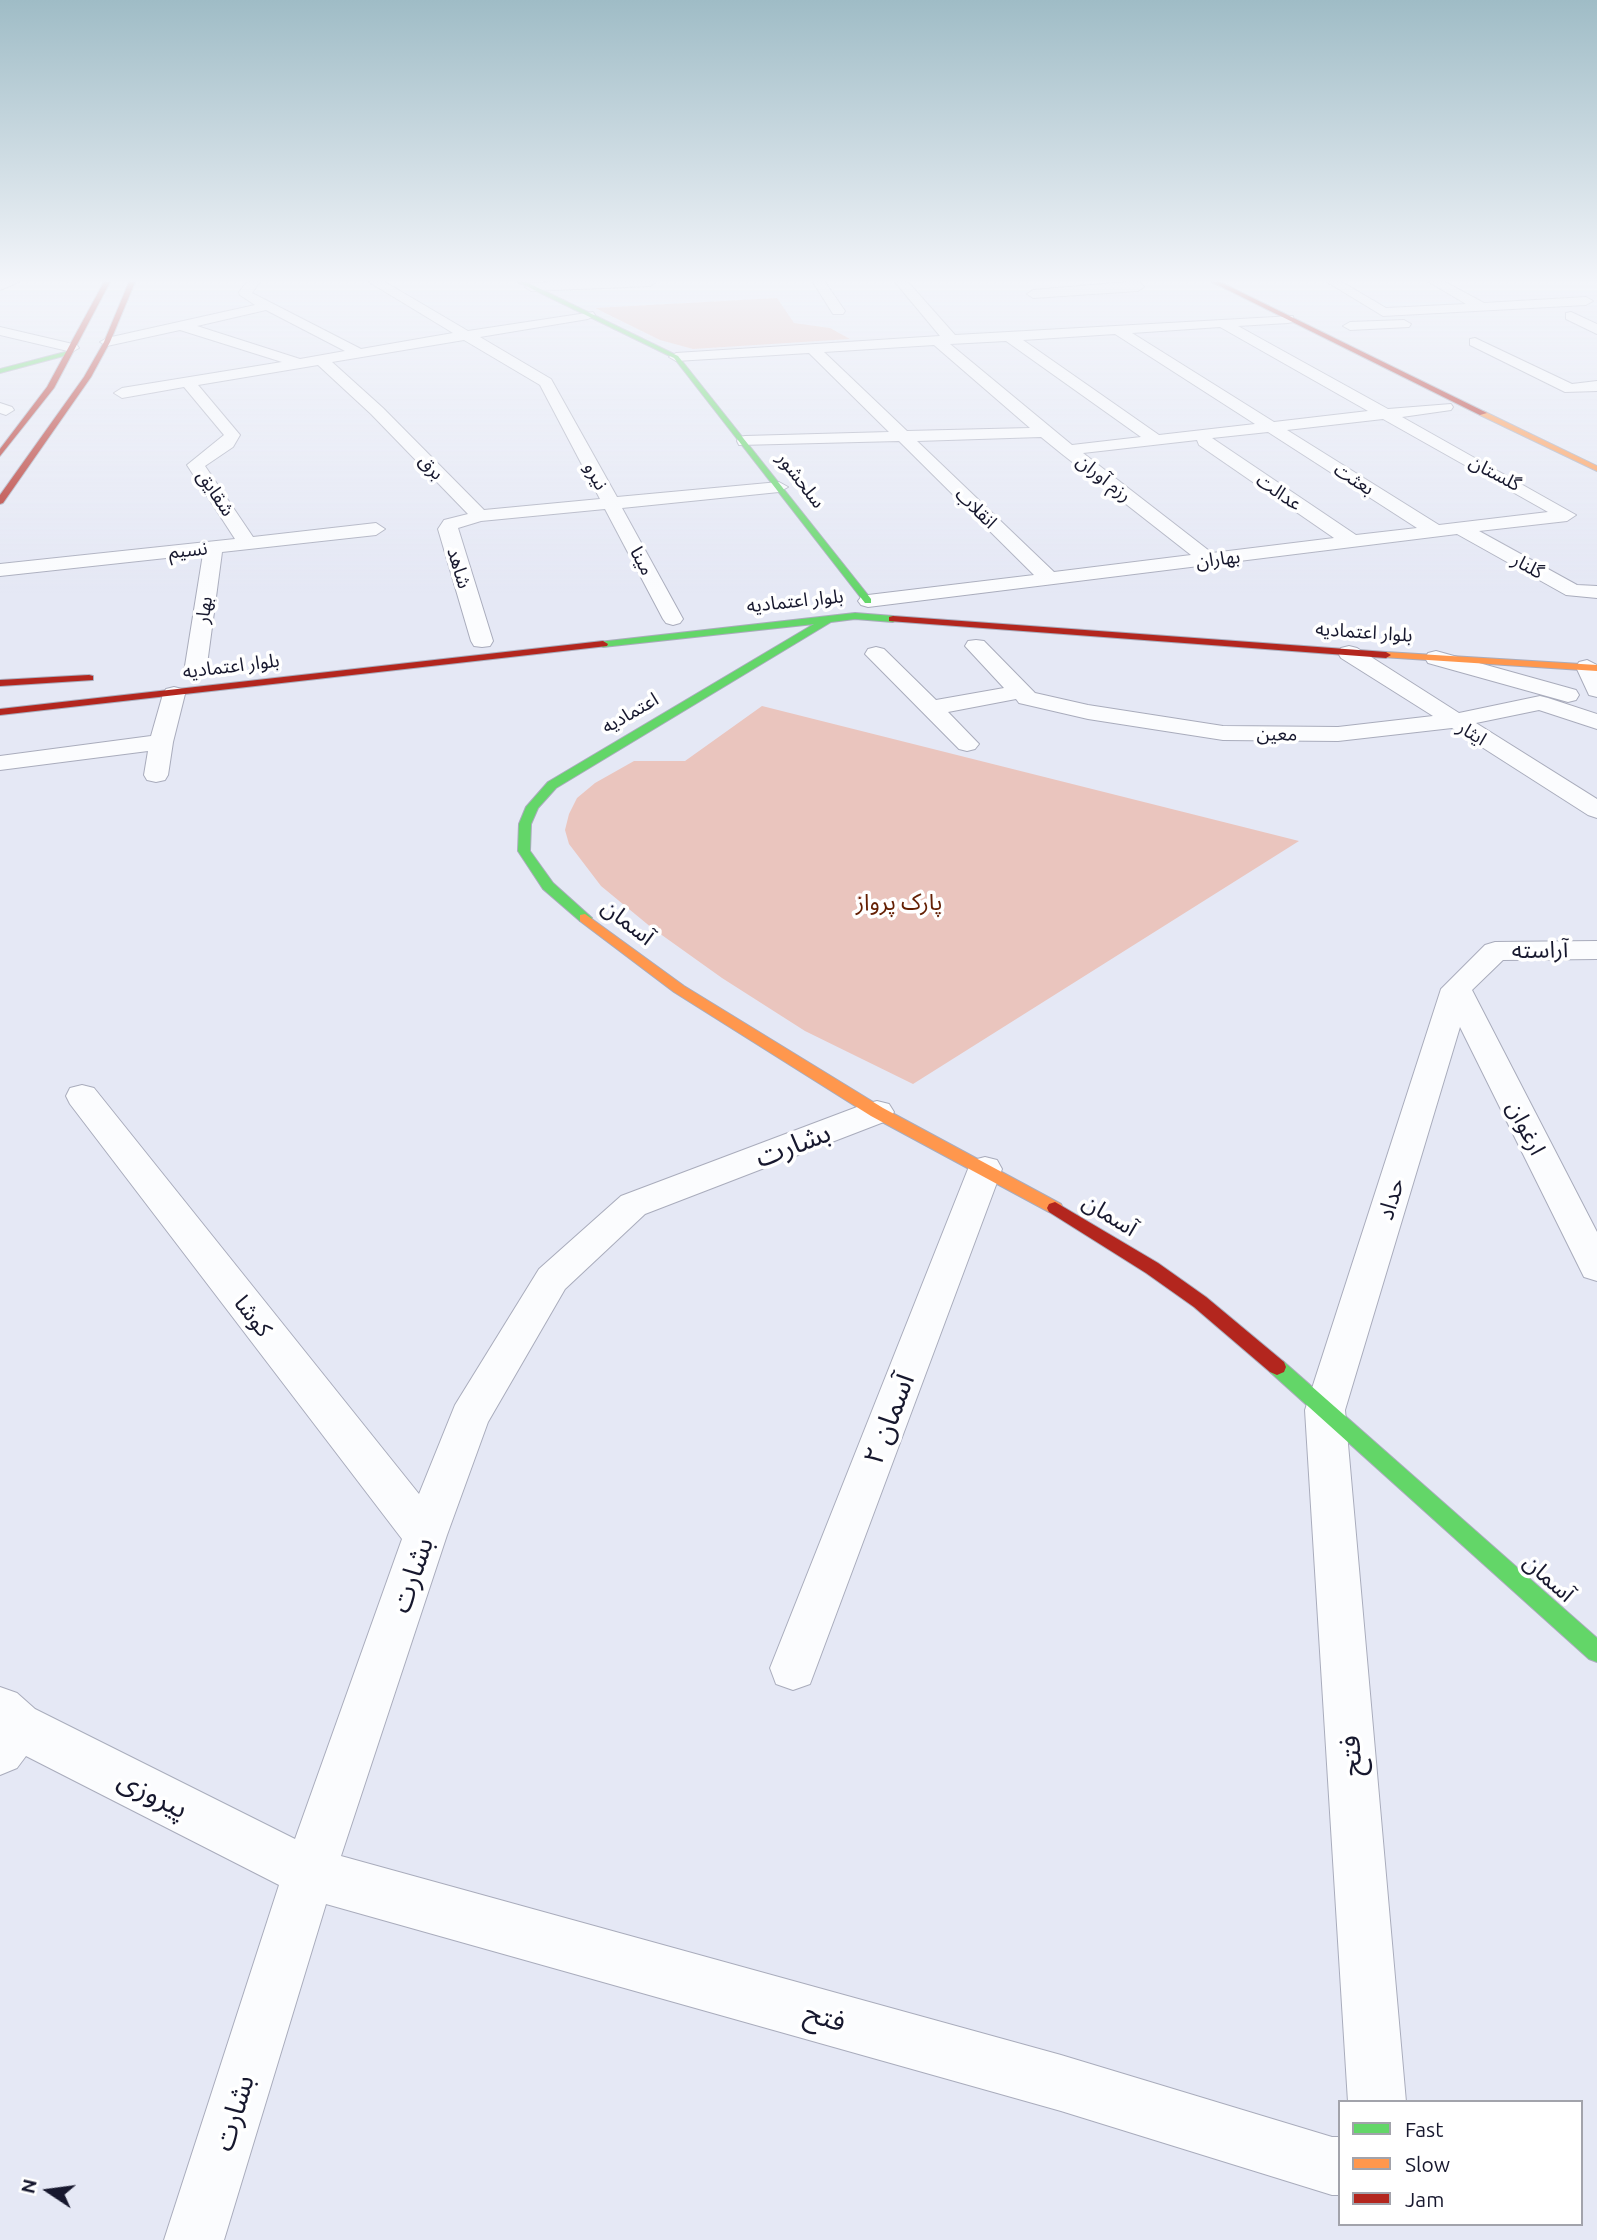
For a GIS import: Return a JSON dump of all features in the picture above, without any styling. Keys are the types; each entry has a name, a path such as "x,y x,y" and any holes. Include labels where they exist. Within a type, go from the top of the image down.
{"street":[{"path":"0,454 51,387"},
{"path":"0,500 52,430 79,387"},
{"path":"122,393 161,387"},
{"name":"شقایق","path":"192,387 232,435 228,443 197,464 248,544"},
{"name":"برق","path":"350,387 480,516"},
{"name":"نیرو","path":"548,387 611,504"},
{"name":"سلحشور","path":"701,387 868,601"},
{"name":"انقلاب","path":"852,387 1050,579"},
{"name":"رزم آوران","path":"995,387 1045,432 1209,560"},
{"path":"1080,387 1156,440"},
{"name":"بعثت","path":"1207,387 1437,532"},
{"name":"گلستان","path":"1335,387 1567,515"},
{"path":"1418,387 1597,469"},
{"path":"1565,387 1570,389 1592,387"},
{"path":"1068,450 1384,414 1480,391"},
{"path":"745,441 1045,432"},
{"name":"عدالت","path":"1205,441 1353,542"},
{"path":"480,516 779,488"},
{"name":"مینا","path":"611,504 673,619"},
{"name":"بهاران","path":"868,601 1567,515"},
{"name":"شاهد","path":"480,516 458,520 447,529 482,641"},
{"name":"نسیم","path":"0,570 376,529"},
{"name":"گلنار","path":"1461,529 1573,591 1597,592"},
{"name":"بهار","path":"156,775 161,741 190,677 214,548"},
{"name":"بلوار اعتمادیه","path":"0,712 190,677 830,610 868,601 951,607"},
{"name":"بلوار اعتمادیه","path":"830,610 871,616 1349,653 1592,667"},
{"name":"اعتمادیه","path":"548,886 528,860 523,841 525,824 532,807 552,785 830,610"},
{"path":"441,646 523,636"},
{"name":"معین","path":"976,646 1027,698 1088,712 1223,733 1338,734 1453,721 1573,696"},
{"path":"876,653 967,744"},
{"name":"ایثار","path":"1349,653 1597,810"},
{"path":"1436,658 1597,702"},
{"path":"1592,667 1597,690"},
{"path":"0,683 111,677"},
{"path":"929,708 1019,692"},
{"path":"1540,703 1597,722"},
{"path":"0,763 161,741"},
{"name":"آسمان","path":"548,886 590,922 679,989 877,1112 1094,1231 1191,1296 1255,1347 1597,1652"},
{"name":"آراسته","path":"1456,989 1495,951 1597,950"},
{"name":"ارغوان","path":"1456,989 1597,1267"},
{"name":"حداد","path":"1325,1410 1456,989"},
{"name":"کوشا","path":"82,1096 425,1535"},
{"name":"بشارت","path":"194,2240 309,1873 425,1535 469,1417 552,1279 633,1205 877,1112"},
{"name":"آسمان ۲","path":"793,1668 985,1169"},
{"name":"فتح","path":"1325,1410 1377,2100"},
{"name":"پیروزی","path":"6,1729 309,1873"},
{"name":"فتح","path":"309,1873 1048,2079 1338,2166"}],"green space":[{"name":"پارک پرواز","path":"762,706 1299,841 913,1084 805,1031 722,978 652,928 601,886 569,844 565,830 569,814 577,798 595,783 634,761 685,761"}],"traffic: fast":[{"path":"699,387 868,601"},
{"path":"603,644 855,616 893,619"},
{"path":"585,918 548,886 524,851 525,824 532,807 552,785 832,617"},
{"path":"1277,1367 1597,1652"}],"traffic: slow":[{"path":"1483,413 1597,469"},
{"path":"1386,655 1597,668"},
{"path":"585,918 679,989 877,1112 1055,1208"}],"traffic: jam":[{"path":"0,454 51,387"},
{"path":"0,501 80,387"},
{"path":"1429,387 1483,413"},
{"path":"893,619 1386,655"},
{"path":"0,712 603,644"},
{"path":"0,683 89,678"},
{"path":"1055,1208 1152,1268 1200,1302 1277,1367"}]}
